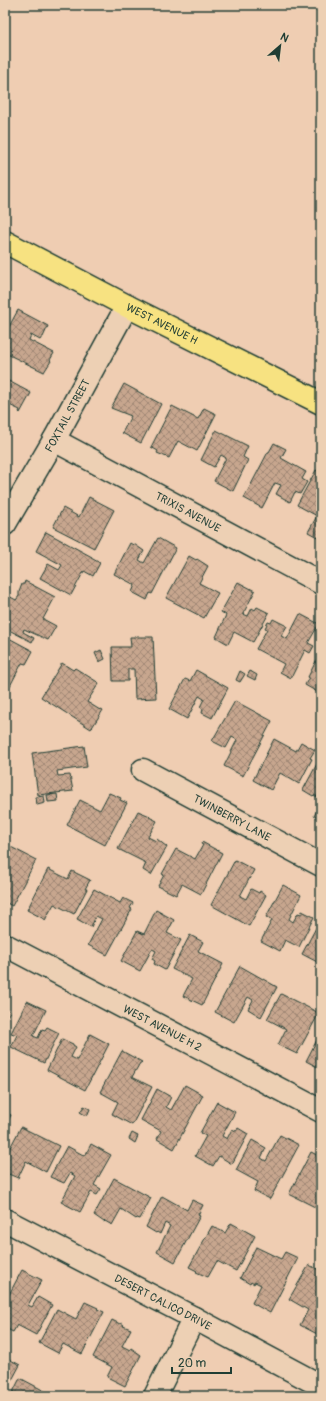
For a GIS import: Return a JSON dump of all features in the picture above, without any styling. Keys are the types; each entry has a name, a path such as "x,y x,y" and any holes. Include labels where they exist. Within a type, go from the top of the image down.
{"main road":[{"name":"WEST AVENUE H","path":"5,242 127,306 321,403"}],"street":[{"name":"FOXTAIL STREET","path":"5,524 54,440 127,306"},
{"name":"TRIXIS AVENUE","path":"54,440 321,583"},
{"name":"TWINBERRY LANE","path":"143,770 321,866"},
{"name":"WEST AVENUE H 2","path":"5,945 321,1110"},
{"name":"DESERT CALICO DRIVE","path":"5,1220 321,1386"},
{"path":"155,1396 194,1318"}],"building":[{"path":"18,310 48,326 40,340 31,335 29,340 54,353 44,372 5,353 5,331 6,332"},
{"path":"5,379 31,393 20,413 20,410 5,403"},
{"path":"124,384 161,404 141,443 122,433 131,416 111,408"},
{"path":"172,406 198,419 204,408 216,414 197,451 178,441 169,458 157,453 158,451 151,447"},
{"path":"216,430 248,446 243,457 248,460 233,491 214,481 226,458 221,455 214,467 201,460"},
{"path":"274,443 286,449 281,458 306,472 302,479 307,482 300,494 295,492 290,502 276,494 281,485 275,483 262,508 244,498"},
{"path":"316,470 321,473 321,539 308,532 317,516 297,505"},
{"path":"89,497 114,510 94,548 53,527 63,508 79,517"},
{"path":"46,532 92,557 91,558 100,563 93,576 84,571 71,595 40,578 48,564 59,570 62,565 36,551"},
{"path":"158,538 176,548 152,594 150,593 147,600 132,592 135,585 114,574 130,543 144,551 139,560 144,563"},
{"path":"189,556 208,566 199,583 218,593 204,618 166,598"},
{"path":"25,581 55,597 43,619 56,626 48,640 24,629 23,632 34,638 32,642 5,628 9,621 5,619 5,594 16,600 19,596 22,584 24,584"},
{"path":"238,582 255,591 243,614 248,616 252,608 255,610 257,607 269,613 253,642 234,632 228,644 216,637 226,615 221,612"},
{"path":"300,614 319,624 308,643 314,646 310,653 305,650 291,678 280,672 284,664 256,649 267,629 265,628 268,622 271,623 273,619 287,626 281,636 287,639"},
{"path":"5,636 33,651 26,664 22,663 10,686 5,684"},
{"path":"130,637 153,637 156,698 135,699 134,669 128,669 128,681 113,681 112,647 131,647"},
{"path":"101,650 105,659 99,662 95,653"},
{"path":"321,651 321,691 319,693 305,685"},
{"path":"62,663 73,670 75,668 99,683 87,702 100,710 103,710 91,729 41,697"},
{"path":"196,670 228,688 212,718 202,713 203,709 200,707 204,699 199,696 187,719 169,709 185,679 190,681"},
{"path":"240,671 245,674 240,682 236,680"},
{"path":"250,671 257,675 255,680 247,676"},
{"path":"235,701 272,721 243,776 224,766 237,740 232,737 226,748 212,741"},
{"path":"274,739 296,751 301,742 315,750 299,784 280,773 271,790 253,780"},
{"path":"84,746 87,767 57,771 58,776 70,775 73,791 38,795 32,753"},
{"path":"319,760 321,761 321,789 317,797 303,790"},
{"path":"109,793 121,798 120,800 127,803 105,845 67,825 80,800 100,810"},
{"path":"57,794 58,801 48,802 47,795"},
{"path":"44,796 45,803 37,805 36,797"},
{"path":"321,803 321,819 314,816"},
{"path":"138,811 157,821 148,837 156,841 157,839 167,847 151,875 143,870 146,863 118,849"},
{"path":"202,842 222,853 201,894 182,884 176,895 158,886 164,875 162,874 176,849 195,859 203,845 201,844"},
{"path":"5,844 36,860 12,906 5,902"},
{"path":"235,860 254,870 240,896 246,899 251,889 259,893 260,891 266,895 249,926 211,905"},
{"path":"48,869 68,879 72,871 90,880 74,914 54,904 46,920 27,910"},
{"path":"283,885 301,895 289,919 293,922 298,913 301,914 302,911 314,917 299,947 285,940 280,951 261,941 272,920 266,917"},
{"path":"94,889 120,903 123,898 133,903 130,908 132,909 107,955 88,945 102,919 96,916 91,927 77,919"},
{"path":"156,910 174,920 167,933 181,940 165,970 154,964 155,961 152,959 156,951 152,949 140,971 121,961 137,931 144,934"},
{"path":"318,924 321,925 321,964 302,954"},
{"path":"190,935 203,942 198,951 223,964 202,1005 183,996 192,979 172,969"},
{"path":"240,966 277,987 261,1017 248,1009 253,1000 248,997 234,1022 215,1012"},
{"path":"281,994 319,1013 297,1054 278,1045 286,1029 267,1019"},
{"path":"27,1001 46,1010 33,1036 38,1038 42,1029 45,1030 47,1027 59,1033 44,1063 11,1047 17,1035 11,1033"},
{"path":"5,1008 10,1011 5,1021"},
{"path":"321,1032 321,1069 306,1061"},
{"path":"90,1034 109,1044 85,1090 47,1070 62,1039 76,1047 71,1057 77,1060"},
{"path":"122,1051 142,1062 132,1077 152,1087 132,1125 112,1114 118,1102 100,1092"},
{"path":"185,1085 203,1095 174,1149 157,1139 161,1131 141,1120 157,1089 171,1097 166,1107 171,1110"},
{"path":"217,1102 235,1112 222,1136 227,1139 232,1129 236,1131 238,1128 248,1134 232,1164 219,1156 213,1166 195,1156 206,1136 200,1133"},
{"path":"84,1106 90,1109 87,1116 80,1112"},
{"path":"5,1112 11,1115 5,1127"},
{"path":"21,1127 59,1146 46,1172 26,1161 18,1178 6,1173 5,1157"},
{"path":"132,1133 138,1136 135,1143 129,1139"},
{"path":"280,1135 299,1145 270,1199 254,1191 258,1182 236,1170 252,1140 266,1148 261,1158 266,1161"},
{"path":"91,1144 111,1155 94,1185 101,1189 97,1195 91,1192 80,1212 61,1202 75,1176 70,1173 64,1183 50,1177 67,1146 85,1156"},
{"path":"311,1152 321,1156 321,1210 289,1194"},
{"path":"114,1178 151,1198 140,1219 136,1219 121,1209 112,1225 105,1221 104,1222 94,1215"},
{"path":"162,1196 187,1210 192,1200 203,1205 198,1215 200,1216 175,1262 157,1252 170,1226 165,1223 160,1234 146,1227"},
{"path":"231,1223 255,1236 236,1271 217,1261 208,1277 189,1267 212,1226 225,1233"},
{"path":"256,1247 281,1259 285,1252 298,1258 270,1313 252,1303 261,1285 255,1282 254,1284 251,1282 250,1284 240,1278"},
{"path":"309,1265 321,1271 316,1282 321,1284 321,1331 319,1335 300,1325 308,1310 289,1299"},
{"path":"22,1270 42,1280 28,1305 32,1307 38,1297 52,1305 36,1335 17,1325 13,1332 5,1328 5,1302"},
{"path":"85,1302 104,1312 82,1354 63,1344 58,1353 39,1343 57,1309 76,1319"},
{"path":"112,1320 131,1329 122,1346 130,1350 131,1348 141,1355 125,1386 107,1377 112,1367 93,1357"},
{"path":"5,1357 20,1365 5,1393"},
{"path":"20,1378 52,1395 52,1396 11,1396"}]}
